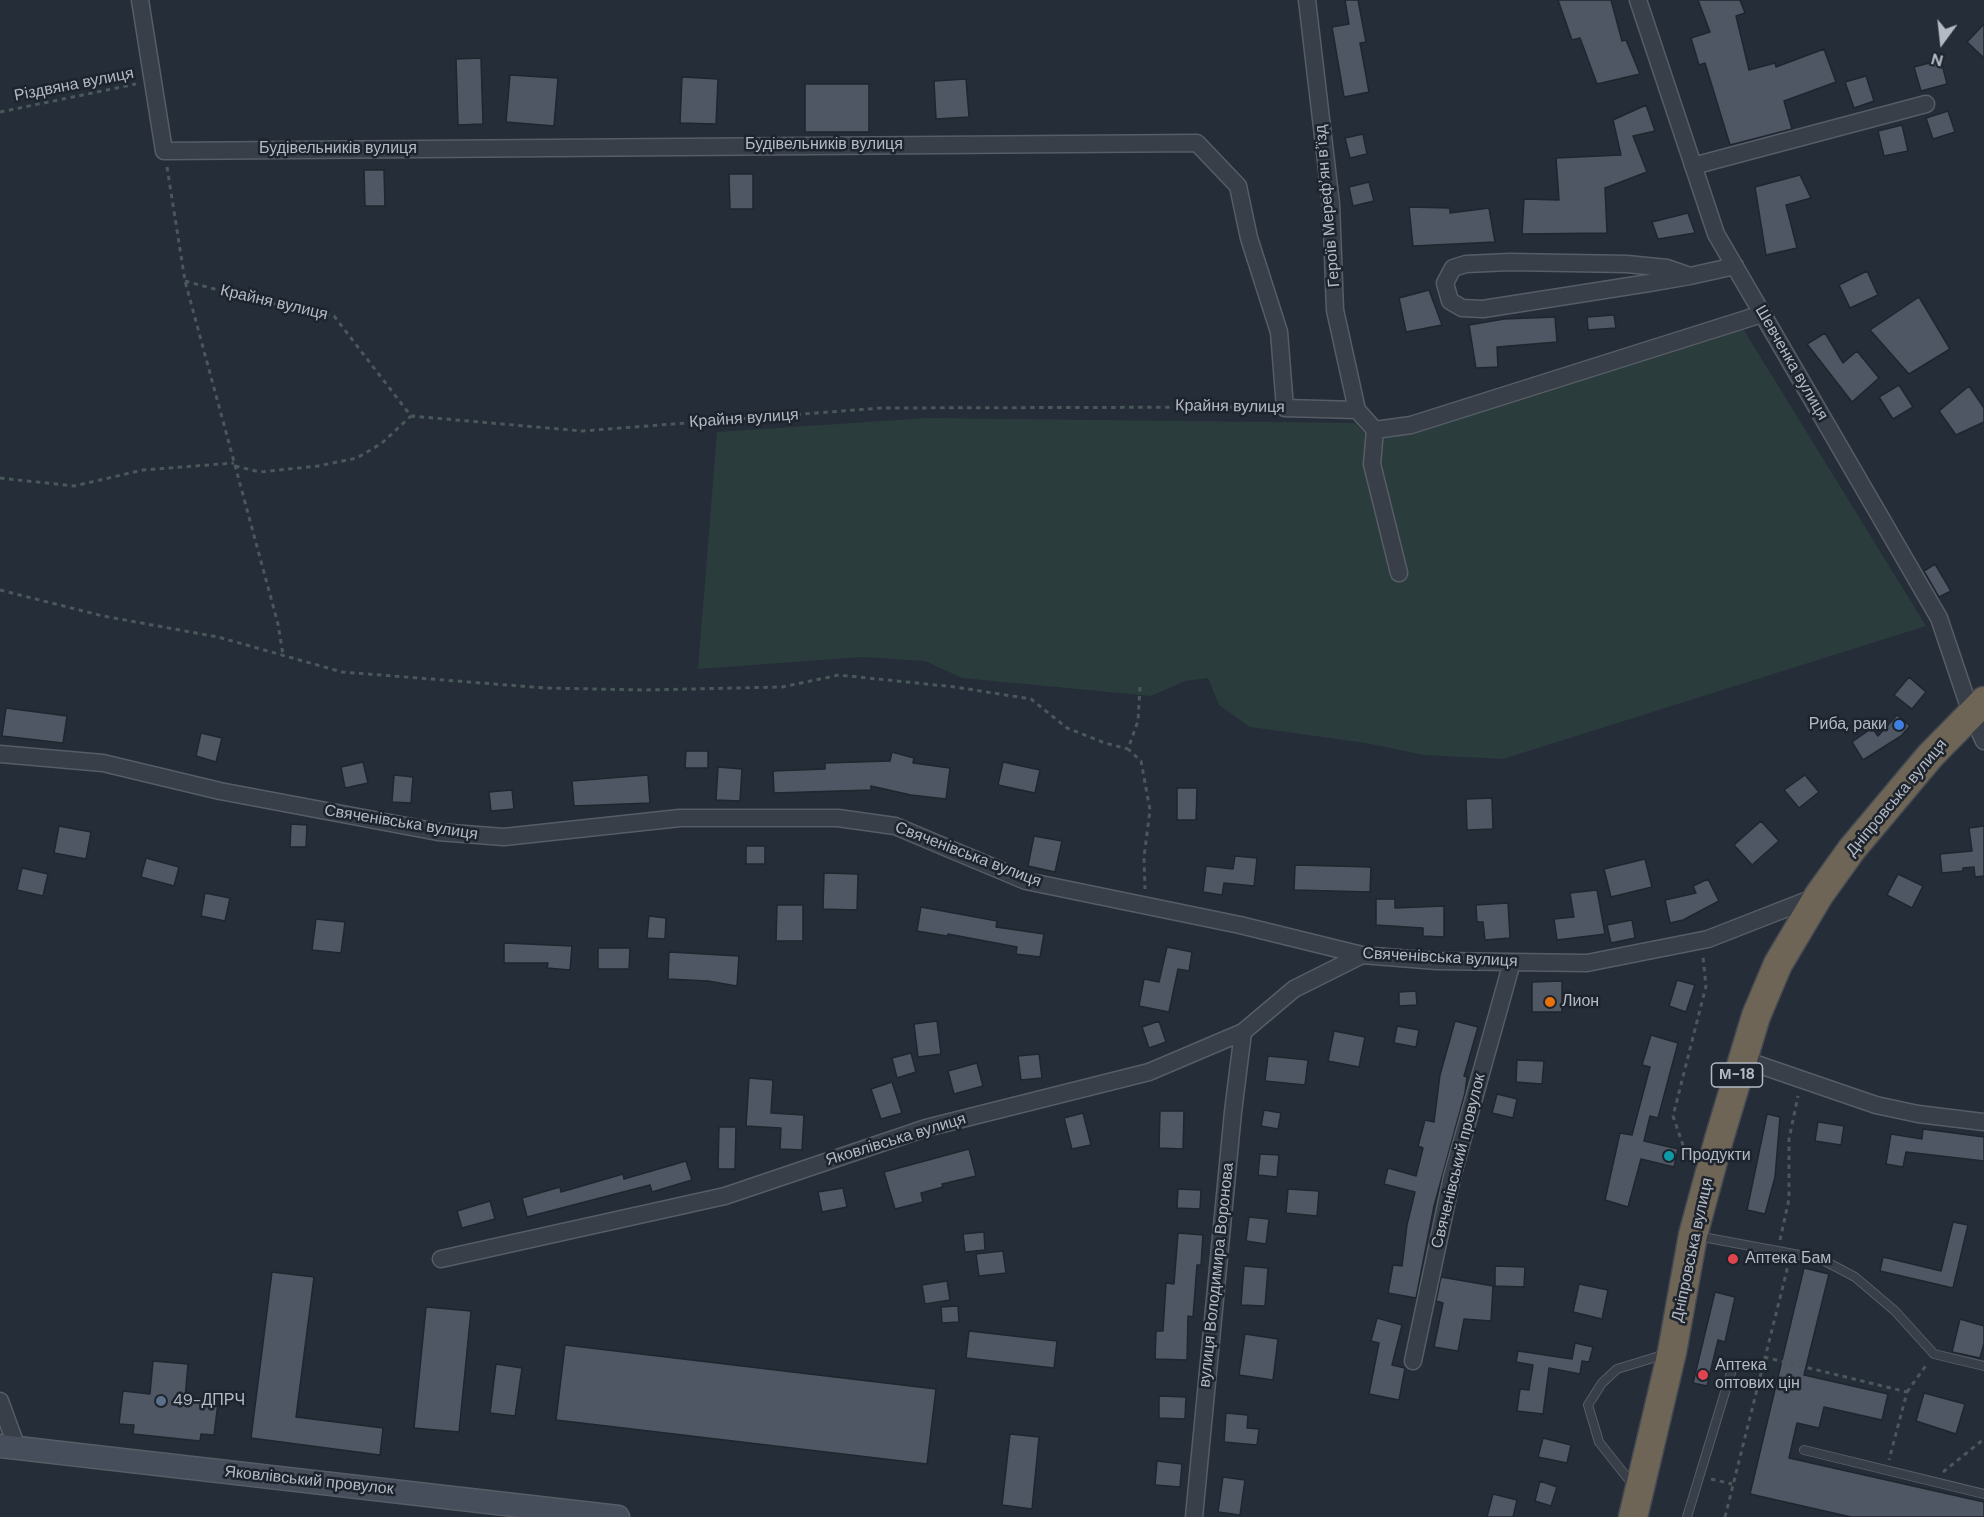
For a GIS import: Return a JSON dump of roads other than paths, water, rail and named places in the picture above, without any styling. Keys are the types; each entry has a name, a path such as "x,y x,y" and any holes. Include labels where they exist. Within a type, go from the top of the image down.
{"highway":[{"name":"Дніпровська вулиця","path":"1637,1510 1672,1352 1694,1235 1742,1059 1778,964 1819,896 1888,804 1978,707"}],"street":[{"name":"Будівельників вулиця","path":"140,0 164,151 1197,143 1238,186 1249,238 1279,332 1285,408"},
{"name":"Героїв Мерефʼян вʼїзд","path":"1307,0 1331,204 1335,310 1357,410"},
{"name":"Шевченка вулиця","path":"1638,0 1716,234 1939,618 1978,707 1984,741"},
{"path":"1693,166 1926,104"},
{"path":"1690,276 1667,268 1627,264 1510,262 1466,264 1453,268 1445,284 1450,301 1462,308 1484,309 1690,276 1735,266"},
{"path":"1375,430 1411,425 1762,314"},
{"name":"Крайня вулиця","path":"1285,408 1357,410"},
{"path":"1357,410 1375,430 1371,464 1399,573"},
{"name":"Свяченівська вулиця","path":"0,754 103,763 243,796 438,832 504,837 680,818 838,818 895,826 1026,881 1240,925 1362,955 1437,961 1587,963 1697,942 1819,896"},
{"name":"Яковлівська вулиця","path":"441,1259 725,1196 926,1128 1149,1072 1243,1032 1293,989 1362,955"},
{"name":"Свяченівський провулок","path":"1413,1361 1452,1178 1512,962"},
{"name":"вулиця Володимира Воронова","path":"1194,1517 1233,1112 1243,1032"},
{"path":"1742,1059 1876,1105 1918,1114 1984,1122"},
{"path":"0,1401 9,1447"},
{"name":"Яковлівський провулок","path":"9,1447 505,1510 618,1517"}],"lane":[{"path":"1694,1235 1821,1259 1855,1277 1895,1311 1934,1354 1984,1366"},
{"path":"1637,1510 1599,1442 1588,1405 1602,1383 1617,1369 1672,1352"},
{"path":"1687,1517 1733,1366"},
{"path":"1804,1450 1984,1494"}],"place":[{"name":"Риба, раки","path":"1899,725"},
{"name":"Лион","path":"1550,1002"},
{"name":"Продукти","path":"1669,1156"},
{"name":"Аптека Бам","path":"1733,1259"},
{"name":"Аптека оптових цін","path":"1703,1375"},
{"name":"49-ДПРЧ","path":"161,1401"}]}
